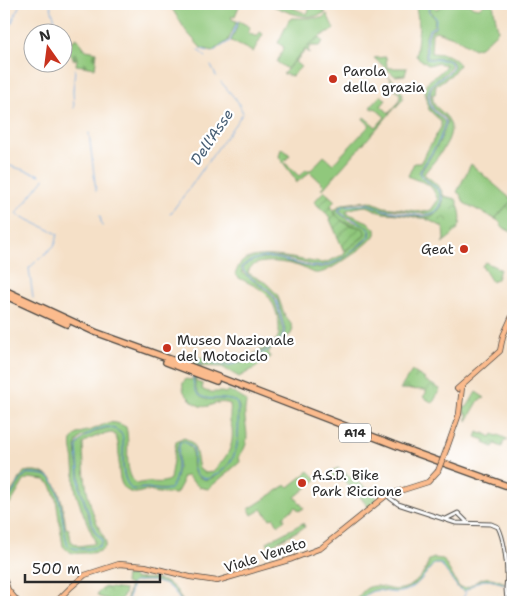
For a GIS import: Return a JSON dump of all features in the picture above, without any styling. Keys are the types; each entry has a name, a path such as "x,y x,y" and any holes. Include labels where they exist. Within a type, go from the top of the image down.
{"highway":[{"name":"A14","path":"4,290 95,332 191,369"},
{"name":"A14","path":"4,295 54,319 513,488"},
{"name":"A14","path":"199,372 513,492"}],"main road":[{"name":"Viale Veneto","path":"56,602 85,575 119,564 145,566 209,581 236,577 317,550 382,499 428,482 438,471 458,418 459,395 463,384 500,352 503,336 513,314"},
{"path":"4,578 10,593 18,602"}],"street":[{"path":"389,497 398,504 446,519 452,519 456,523 461,521 496,525 501,533 507,572 505,584 508,602"},
{"path":"452,519 454,514 458,513 462,515 461,521"}],"green space":[{"path":"169,4 240,4 235,16 231,17 237,21 228,41 213,51 201,48 186,31"},
{"path":"269,4 283,4 307,14 312,4 326,12 312,16 297,15"},
{"path":"419,4 429,4 428,11 435,18 434,26 426,36 426,59 451,62 448,70 432,84 428,95 425,95 426,84 442,71 446,65 438,63 428,65 416,56 419,26 416,7"},
{"path":"431,4 437,4 433,6 436,9 448,4 469,4 479,8 484,4 493,4 498,31 482,46 474,49 456,38 436,31 432,33 431,53 451,57 459,65 451,75 436,85 435,94 430,95 433,85 452,70 454,66 452,61 446,59 427,58 427,39 431,30 435,28 436,22 430,10"},
{"path":"327,14 334,29 308,46 287,69 277,62 284,47 278,43 289,20 292,18 322,18"},
{"path":"239,21 250,27 248,33 257,37 260,32 263,34 253,52 231,41"},
{"path":"319,37 323,42 319,46 311,46 308,50 310,54 306,50 295,62 301,67 292,76 283,74 305,49"},
{"path":"77,38 86,50 97,52 95,68 76,65 77,58 74,60 72,57 72,41"},
{"path":"386,57 387,68 407,68 405,75 395,76 374,58"},
{"path":"384,72 394,81 396,89 402,92 403,99 322,190 324,185 310,172 296,183 296,180 279,157 281,149 290,155 284,162 299,176 306,170 311,170 324,156 333,164 370,125 363,119 364,117 376,127 385,117 375,108 370,107 381,95 386,100 381,106 389,113 399,102 400,94 390,85 391,79"},
{"path":"426,96 428,96 431,109 445,122 439,141 419,172 440,195 440,206 437,211 425,214 382,209 366,202 345,205 338,208 338,212 350,221 366,226 370,230 369,236 337,261 319,266 288,259 263,257 248,262 241,267 243,273 270,293 275,300 283,330 281,338 274,345 245,360 225,364 210,360 197,365 194,364 203,357 225,360 243,359 253,355 276,340 279,324 270,299 264,292 235,274 239,265 247,259 256,256 279,256 321,263 343,255 345,251 365,235 360,228 341,220 337,216 334,210 342,204 370,201 384,207 424,212 431,210 438,200 432,188 426,183 408,176 414,163 420,163 441,127 441,121 429,110"},
{"path":"430,96 433,96 435,105 450,122 451,130 445,146 424,174 442,191 444,200 443,205 436,216 417,218 382,213 367,206 353,208 346,211 347,213 368,222 375,229 375,234 371,240 357,251 331,268 316,273 288,263 262,262 255,264 248,273 266,283 277,294 285,316 293,329 291,334 268,352 271,357 239,377 222,367 198,366 210,362 225,366 246,362 283,339 285,330 277,299 272,292 244,272 243,267 263,258 274,258 315,268 332,265 344,258 370,237 371,230 340,211 340,208 344,206 368,204 384,211 422,217 434,214 441,207 443,198 439,190 421,172 440,141 447,122 433,108"},
{"path":"471,164 512,200 495,219 464,203 461,195 457,192"},
{"path":"324,191 335,201 331,205 335,214 342,221 349,225 363,228 365,232 364,236 346,250 343,249 328,215 314,202"},
{"path":"444,196 456,199 461,219 458,229 442,243 444,240 443,227 426,219 439,210"},
{"path":"512,200 513,233 502,227 500,222 495,219"},
{"path":"485,262 500,269 497,279 492,282 482,266"},
{"path":"412,371 440,389 433,403 423,397 426,390 400,389"},
{"path":"194,376 196,376 196,382 203,384 202,389 205,391 226,393 228,390 247,401 245,415 247,436 244,449 239,456 240,462 208,489 199,487 187,476 182,477 182,483 176,494 146,491 133,493 121,483 119,475 119,447 113,433 109,433 93,438 83,444 87,489 94,516 106,542 103,550 93,553 77,553 69,552 63,546 56,499 51,485 45,480 29,478 24,481 11,503 4,506 27,474 39,474 48,477 54,483 57,490 68,546 88,549 100,546 103,542 102,538 96,533 92,524 81,489 77,447 81,440 89,434 107,428 111,428 122,435 124,475 131,489 170,489 176,478 180,442 185,442 192,449 193,468 196,475 207,480 219,474 227,467 236,449 239,429 239,407 237,402 203,397 195,387"},
{"path":"193,378 195,388 202,398 236,402 238,407 238,429 236,449 227,466 207,479 197,475 194,468 193,448 185,441 179,442 175,478 170,489 131,489 124,469 122,434 114,428 108,427 81,437 76,447 80,489 91,525 95,533 101,538 102,542 99,546 76,549 68,546 60,499 55,485 60,497 66,528 69,529 71,541 78,546 93,544 95,543 94,538 80,506 75,487 71,444 75,436 110,423 117,423 126,427 129,471 136,484 162,482 170,479 176,442 184,438 189,440 194,447 200,470 206,473 212,472 228,453 232,442 230,404 218,403 205,407 200,406 185,394 183,383 186,379 190,380"},
{"path":"476,392 485,398 479,400 467,421 467,413 464,413 464,407 467,407"},
{"path":"478,432 491,437 493,434 498,435 507,439 507,441 504,441 502,447 495,444 493,447 484,443 485,440 476,437"},
{"path":"338,468 375,494 375,503 369,508 343,479 338,482 330,472"},
{"path":"36,471 47,476 39,473 27,473 4,503 4,500 8,497 24,472"},
{"path":"309,471 317,479 295,497 304,508 299,511 296,507 283,517 285,520 278,525 274,518 270,519 262,509 252,515 249,509 283,487 287,485 289,487"},
{"path":"303,523 305,527 269,546 267,542"},
{"path":"434,558 443,559 459,587 467,587 478,580 488,578 493,578 505,584 482,580 464,591 458,588 441,564 434,564 410,588 398,592 371,591 358,602 354,602 363,591 373,586 397,590 410,586 424,572 429,560"},
{"path":"126,576 132,576 135,579 163,581 177,591 183,602 169,586 159,582 142,581 132,583 126,602 130,585 125,583"},
{"path":"104,587 125,590 124,595 118,602 99,597 97,594"}],"waterway":[{"path":"4,38 20,4"},
{"path":"50,4 55,22"},
{"path":"197,367 204,362 225,365 239,363 265,352 282,338 284,330 274,297 269,290 247,275 242,267 252,260 273,258 314,267 331,264 343,258 370,236 370,230 367,227 339,212 339,208 344,206 368,204 384,210 422,216 434,213 440,207 442,198 439,190 421,176 420,172 439,141 446,122 431,107 429,99 431,86 453,67 451,62 446,60 427,59 426,39 430,29 435,27 436,18 429,11 430,4"},
{"name":"Dell'Asse","path":"200,49 212,52 230,41 238,21"},
{"path":"4,45 4,52"},
{"name":"Dell'Asse","path":"198,50 206,57"},
{"name":"Dell'Asse","path":"211,66 216,76"},
{"path":"74,108 75,69"},
{"name":"Dell'Asse","path":"195,180 243,113 238,102 221,82"},
{"path":"89,133 96,191"},
{"path":"4,164 40,175"},
{"path":"33,298 29,268 55,245 58,234 16,214 44,179"},
{"name":"Dell'Asse","path":"170,214 194,182"},
{"path":"100,216 102,226"},
{"path":"4,503 27,473 48,476 57,490 68,546 76,549 100,546 101,538 96,533 92,524 80,489 77,447 81,440 89,434 107,427 113,428 122,434 123,469 131,489 170,489 176,478 180,442 185,442 193,448 194,468 197,475 207,479 219,473 233,458 236,449 238,440 238,407 236,402 201,397 194,386 193,375"},
{"path":"358,602 371,592 398,593 411,589 434,564 441,564 458,588 464,591 485,580 513,587"},
{"path":"128,602 132,583 147,581 168,586 181,602"},
{"path":"461,602 466,592"}],"place":[{"name":"Parola della grazia","path":"333,79"},
{"name":"Geat","path":"464,249"},
{"name":"Museo Nazionale del Motociclo","path":"167,348"},
{"name":"A.S.D. Bike Park Riccione","path":"302,483"}]}
